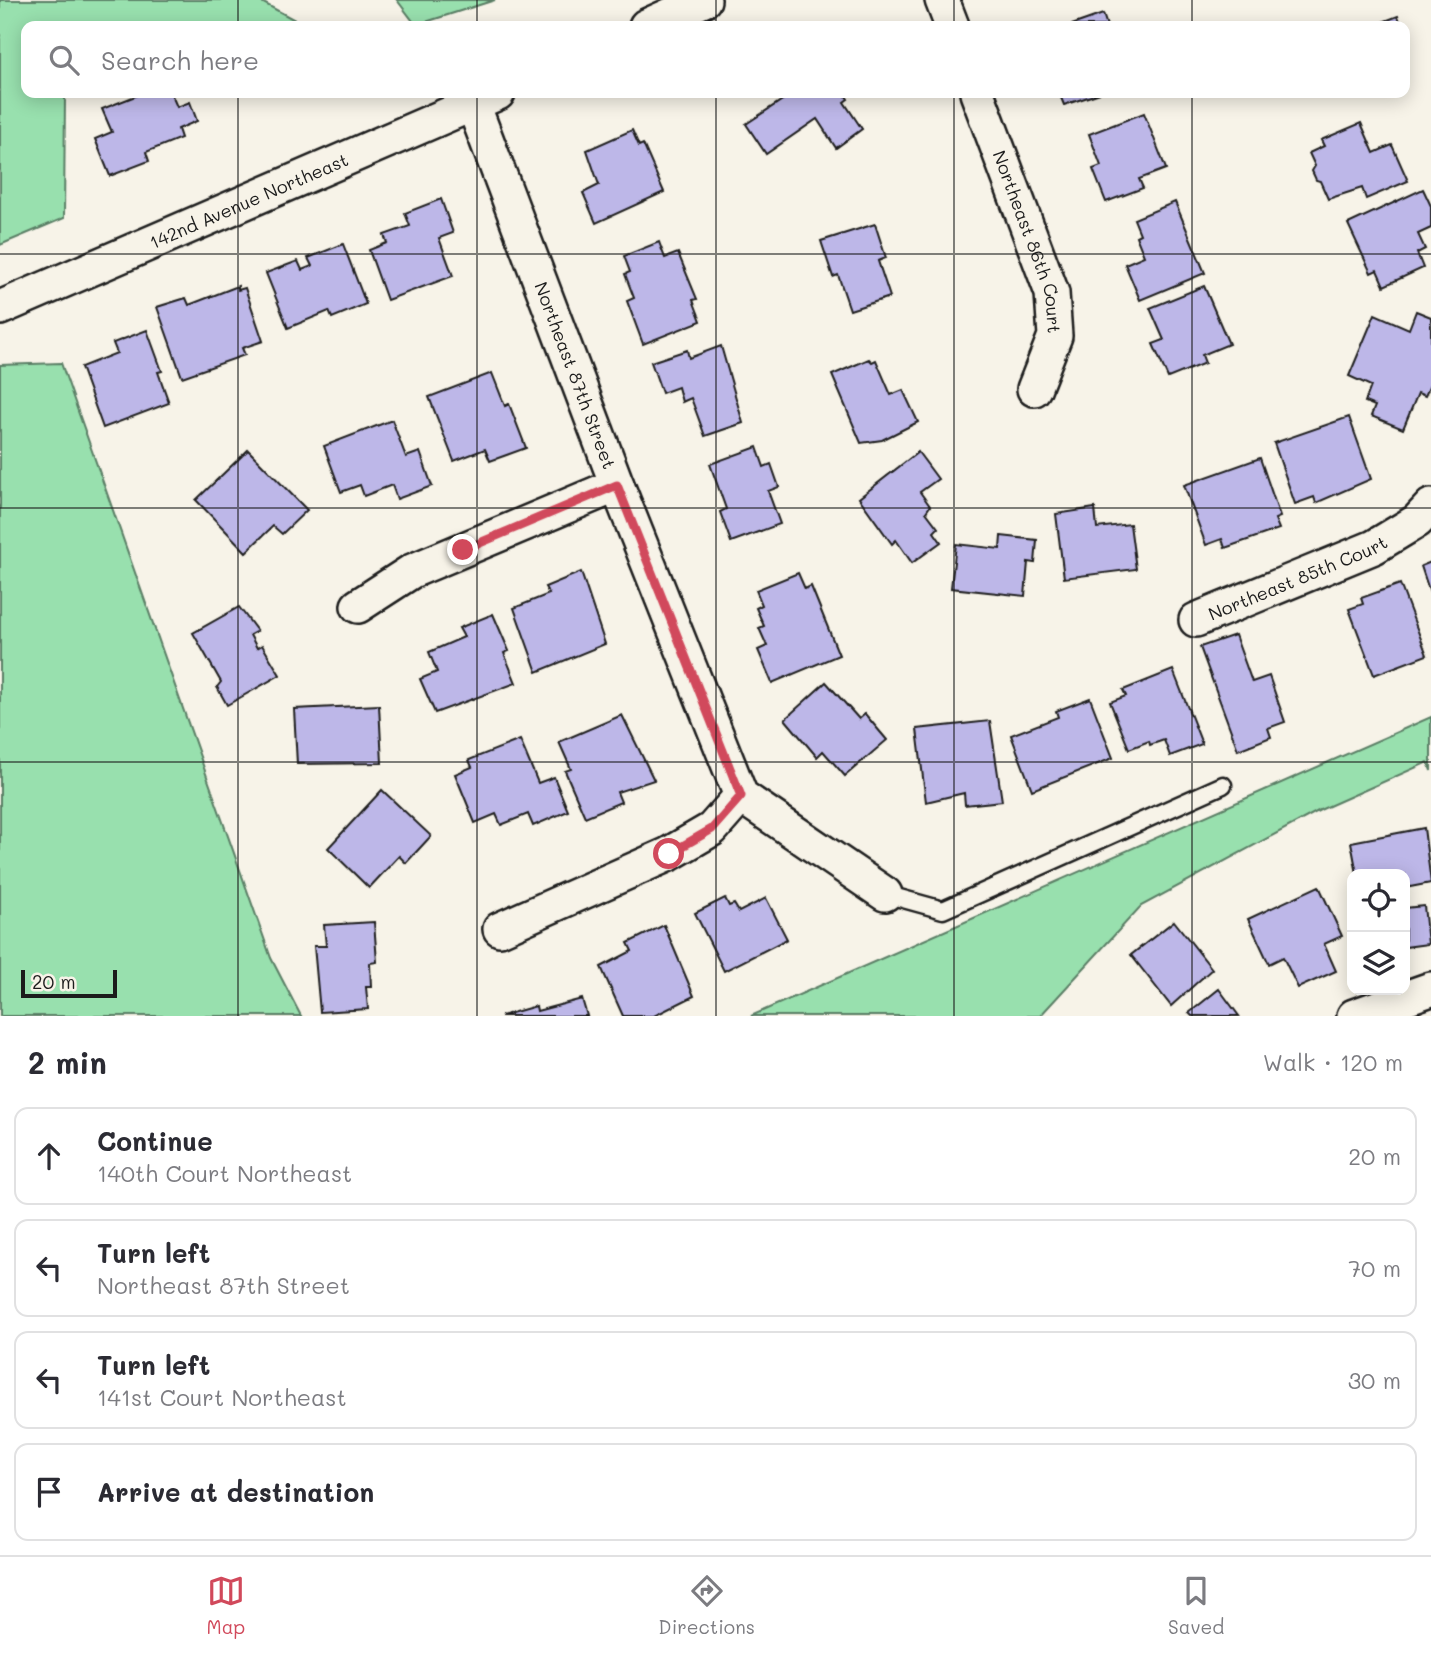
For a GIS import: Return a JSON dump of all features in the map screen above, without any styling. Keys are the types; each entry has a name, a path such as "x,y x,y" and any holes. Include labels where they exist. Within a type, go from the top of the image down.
{"street":[{"path":"657,21 704,0"},
{"path":"942,0 950,21"},
{"name":"Northeast 86th Court","path":"979,98 1052,293 1055,336 1034,389"},
{"name":"142nd Avenue Northeast","path":"0,308 486,99"},
{"name":"Northeast 87th Street","path":"486,99 617,485 741,796"},
{"path":"358,606 412,571 617,485"},
{"name":"Northeast 85th Court","path":"1196,620 1374,547 1417,521 1431,506"},
{"path":"500,929 669,854 712,829 741,796 885,894"},
{"path":"1354,1016 1431,989"}],"lane":[{"path":"885,894 943,910 1223,785"}],"green space":[{"path":"0,0 258,0 297,21 21,21 21,98 65,98 64,218 0,245"},
{"path":"397,0 495,0 429,21 413,21"},
{"path":"61,363 271,958 301,1016 0,1016 0,365"},
{"path":"1431,717 1431,771 1428,762 1320,810 1141,906 1040,1016 751,1016"}],"building":[{"path":"1103,14 1105,21 1083,21"},
{"path":"1398,16 1400,21 1385,21"},
{"path":"130,98 173,98 177,107 190,102 197,121 178,129 181,138 146,152 149,161 110,176 95,139 112,132 102,109"},
{"path":"785,98 847,98 844,102 862,129 836,148 817,119 766,154 746,124"},
{"path":"1061,98 1085,98 1064,105"},
{"path":"1144,113 1166,169 1139,179 1143,188 1106,202 1093,169 1101,166 1089,134"},
{"path":"1361,123 1374,153 1392,145 1408,181 1366,199 1362,188 1328,199 1312,171 1315,166 1309,153 1324,146 1321,140"},
{"path":"632,130 639,146 643,144 664,192 596,223 583,193 599,185 587,150"},
{"path":"1423,189 1431,206 1431,228 1418,234 1425,249 1417,253 1423,268 1384,286 1377,270 1371,273 1348,224"},
{"path":"441,199 453,233 439,238 453,276 387,300 369,250 387,243 384,235 410,226 405,213"},
{"path":"1175,202 1205,273 1140,300 1125,264 1144,256 1136,236 1140,234 1134,219"},
{"path":"875,224 886,258 878,261 890,297 850,310 838,275 833,277 821,241"},
{"path":"659,242 665,258 678,253 697,299 693,300 701,321 643,344 627,301 634,298 625,274 630,272 624,256"},
{"path":"343,244 366,304 332,318 329,311 288,328 266,273 298,261 302,270 312,266 308,258"},
{"path":"238,286 238,290 245,288 263,341 242,348 245,355 182,377 157,307 186,298 189,305"},
{"path":"1204,286 1229,344 1202,355 1205,363 1168,378 1153,344 1164,340 1150,308"},
{"path":"1416,311 1431,317 1431,383 1425,396 1418,393 1403,429 1371,416 1375,406 1365,402 1371,386 1349,376 1375,314 1409,329"},
{"path":"147,330 162,371 158,372 169,403 103,428 81,367 117,353 113,343"},
{"path":"721,346 743,423 705,436 691,398 682,402 678,387 662,393 651,362 687,350 689,358"},
{"path":"869,359 872,362 876,360 891,395 903,390 918,422 882,440 861,443 832,375"},
{"path":"492,373 505,406 509,404 526,448 490,461 485,449 454,461 429,397"},
{"path":"1349,417 1371,479 1316,503 1314,497 1295,504 1274,443"},
{"path":"392,420 406,457 420,452 432,486 397,499 392,485 364,496 360,485 341,492 324,446"},
{"path":"757,447 764,467 771,464 779,487 768,491 780,524 731,542 720,512 726,509 710,464"},
{"path":"248,450 307,510 282,534 273,526 246,552 196,500"},
{"path":"918,452 938,479 920,492 930,506 926,512 938,528 934,532 941,542 912,563 896,540 892,544 859,498"},
{"path":"1260,458 1280,517 1275,519 1279,529 1225,548 1222,539 1206,545 1184,485"},
{"path":"1095,508 1097,528 1130,524 1136,569 1064,578 1056,514"},
{"path":"1001,536 1037,540 1035,563 1028,562 1025,596 951,588 956,544 1000,549"},
{"path":"1431,562 1431,596 1421,566"},
{"path":"581,572 605,644 537,672 514,608 549,594 545,587"},
{"path":"798,573 805,589 811,586 839,655 772,683 758,650 767,646 759,628 764,626 756,608 762,605 756,590"},
{"path":"1400,584 1427,655 1374,675 1349,609 1363,604 1361,598"},
{"path":"239,607 257,631 250,635 257,648 262,645 280,675 227,705 217,687 221,682 193,633"},
{"path":"493,614 509,651 504,653 516,683 435,713 420,679 437,672 429,652 464,637 459,628"},
{"path":"1235,635 1252,682 1269,676 1285,722 1268,728 1271,737 1238,750 1200,647"},
{"path":"1173,670 1202,744 1170,756 1164,740 1150,745 1149,741 1129,749 1110,702 1126,696 1123,690"},
{"path":"826,682 859,719 865,714 887,740 845,776 823,751 817,757 785,719"},
{"path":"1090,698 1113,758 1032,790 1011,735 1058,717 1056,711"},
{"path":"379,705 382,763 297,764 294,709"},
{"path":"622,715 654,780 617,792 621,802 585,817 565,771 571,769 559,742"},
{"path":"990,721 1002,801 965,805 964,793 926,802 917,729"},
{"path":"520,740 538,783 554,777 568,811 533,826 528,814 501,825 496,814 475,823 455,774 472,767 469,760"},
{"path":"382,790 431,836 406,863 399,856 369,888 328,848"},
{"path":"1424,828 1431,883 1410,887 1410,869 1356,869 1351,842"},
{"path":"1319,886 1342,936 1324,944 1336,971 1298,988 1283,957 1269,964 1248,919"},
{"path":"725,898 729,906 734,904 739,912 766,898 787,939 724,971 695,913"},
{"path":"1424,906 1428,944 1410,946 1410,907"},
{"path":"1174,921 1212,969 1171,1006 1131,955"},
{"path":"374,922 377,962 370,963 371,987 366,987 368,1009 320,1012 314,946 326,946 324,925"},
{"path":"664,925 694,996 654,1016 623,1016 601,967 632,951 628,943"},
{"path":"1219,989 1239,1016 1192,1016 1189,1013"},
{"path":"582,999 587,1016 501,1016 536,1006 537,1011"}],"route":[{"path":"463,550 617,485 741,796 712,829 669,854"}]}
